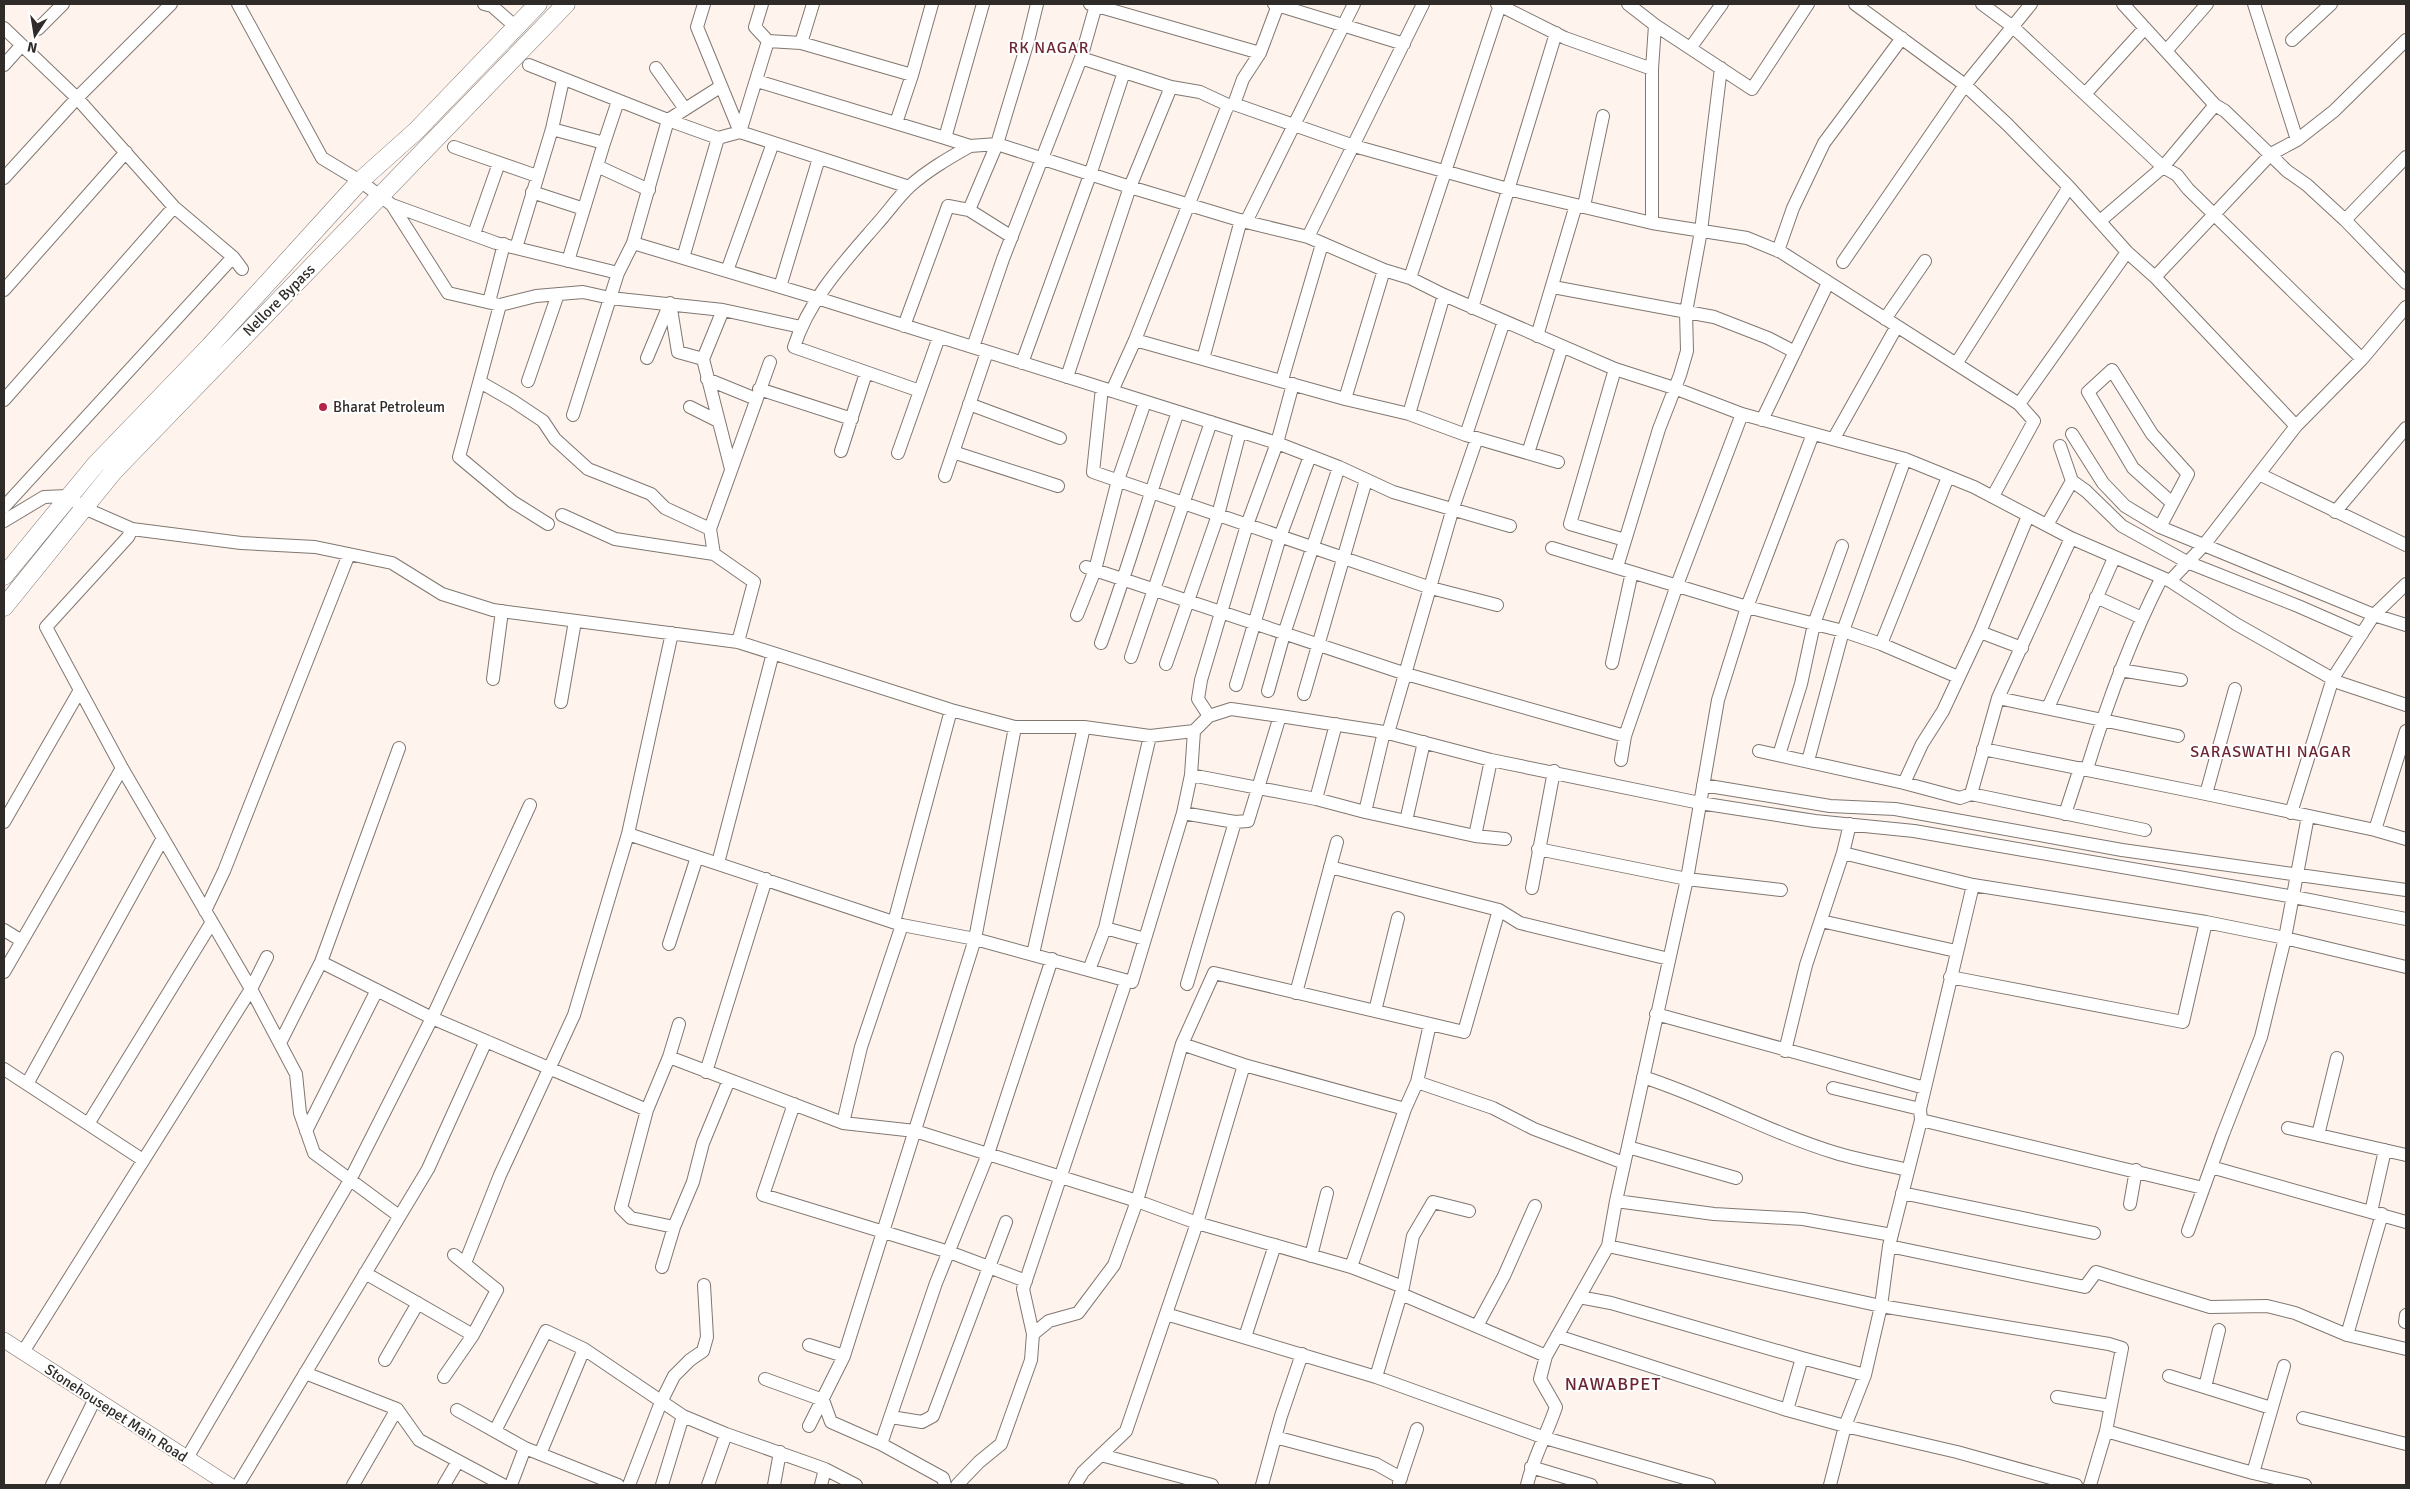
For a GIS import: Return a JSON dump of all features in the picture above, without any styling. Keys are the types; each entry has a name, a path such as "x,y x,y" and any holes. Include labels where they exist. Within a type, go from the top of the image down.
{"highway":[{"name":"Nellore Bypass","path":"4,576 68,496 210,346 360,181 416,131 538,4"},
{"name":"Nellore Bypass","path":"4,608 113,472 386,201 566,4"}],"main road":[{"name":"Stonehousepet Main Road","path":"4,1340 229,1485"}],"street":[{"path":"38,29 63,4"},
{"path":"4,178 77,98 171,4"},
{"path":"238,4 322,158 360,181 386,201 496,243 618,273"},
{"path":"484,4 492,6 516,27"},
{"path":"704,4 697,27 740,132"},
{"path":"762,4 755,27 768,41 801,43 912,75"},
{"path":"801,43 813,4"},
{"path":"896,123 932,4"},
{"path":"944,138 983,4"},
{"path":"969,210 997,144 1037,4"},
{"path":"1203,358 1244,221 1354,4"},
{"path":"1308,237 1423,4"},
{"path":"1410,278 1446,171 1498,4 1556,33 1652,69"},
{"path":"1690,47 1722,4"},
{"path":"1632,5 1655,24 1752,89 1808,4"},
{"path":"1855,4 1965,85 2008,124 2069,187 2127,252 2155,277 2296,426"},
{"path":"1982,4 2013,27 2164,167 2177,174 2188,189 2215,213 2362,359"},
{"path":"1843,262 1965,85 2031,4"},
{"path":"2124,4 2215,105 2225,111 2287,171 2307,185 2405,278"},
{"path":"2166,51 2207,4"},
{"path":"2254,4 2297,140"},
{"path":"2292,40 2331,4"},
{"path":"973,347 1012,237 1044,159 1081,58 1093,5 1260,54"},
{"path":"1404,44 1280,5 1260,54 1243,79 1187,204 1135,340 1107,390 1093,472 1431,588 1497,604"},
{"path":"1652,223 1652,69 1655,24"},
{"path":"4,28 77,98 174,207 233,257 242,268"},
{"path":"2085,94 2145,28"},
{"path":"1472,308 1556,33"},
{"path":"1778,251 1793,208 1824,143 1902,38"},
{"path":"2155,277 2271,154 2297,140 2334,111 2406,40"},
{"path":"740,132 768,41"},
{"path":"4,65 21,46"},
{"path":"1081,58 1171,87 1200,92 1231,105 1354,146 1508,188 1652,223 1747,238 1778,251 2019,404 2034,421 1993,496"},
{"path":"528,65 718,138 740,132 909,187"},
{"path":"656,68 685,109"},
{"path":"1616,567 1659,429 1687,351 1686,312 1701,231 1721,68"},
{"path":"1022,363 1090,175 1124,72"},
{"path":"548,524 513,502 459,457 480,382 494,304 510,246 532,192 552,128 563,80"},
{"path":"757,81 970,146 997,144 1130,187 1244,221 1308,237 1384,270 1410,278 1472,308 1615,369 1674,388 1742,414 1905,459 1993,496 2071,538 2166,580 2236,624 2333,678 2406,705"},
{"path":"574,415 618,273 633,243 668,120 720,87"},
{"path":"1067,377 1130,187 1171,87"},
{"path":"568,260 618,101"},
{"path":"2100,221 2164,167 2215,105"},
{"path":"1538,336 1580,206 1603,116"},
{"path":"552,128 604,143"},
{"path":"683,258 718,138"},
{"path":"727,271 773,143"},
{"path":"920,391 794,347 800,326 817,298 853,252 909,187 943,162 970,146"},
{"path":"454,147 537,176"},
{"path":"4,290 126,152"},
{"path":"2345,220 2406,157"},
{"path":"780,287 819,158"},
{"path":"474,234 499,163"},
{"path":"597,166 649,190"},
{"path":"1956,364 2069,187"},
{"path":"532,192 584,209"},
{"path":"386,201 448,294 494,304 536,296 582,292 610,298 723,310 800,326"},
{"path":"904,326 948,206 969,210 1012,237"},
{"path":"4,400 174,207"},
{"path":"633,243 817,298 1277,443 1338,467 1393,492 1510,526"},
{"path":"1209,716 1198,699 1247,525 1277,443 1288,382 1322,244"},
{"path":"2019,404 2127,252"},
{"path":"4,507 233,257"},
{"path":"1885,318 1925,261"},
{"path":"1345,399 1384,270"},
{"path":"1762,420 1828,283"},
{"path":"1553,287 1714,317 1768,338 1795,352"},
{"path":"528,381 558,294"},
{"path":"1409,414 1444,295"},
{"path":"647,358 670,303"},
{"path":"670,303 678,352 703,359"},
{"path":"2065,814 2142,618 2166,580 2204,546 2231,509 2261,475 2296,426 2362,359 2406,307"},
{"path":"723,310 703,359 731,469"},
{"path":"1365,812 1386,732 1406,674 1431,588 1504,321"},
{"path":"1834,438 1897,326"},
{"path":"898,454 939,336"},
{"path":"1135,340 1345,399 1409,414 1472,437 1558,462"},
{"path":"1528,454 1562,347"},
{"path":"945,476 988,352"},
{"path":"714,554 710,529 770,362"},
{"path":"1615,369 1570,524 1625,540"},
{"path":"2160,527 2171,502 2188,474 2152,434 2112,370 2088,392 2133,468 2171,502"},
{"path":"841,451 866,373"},
{"path":"707,379 852,419"},
{"path":"480,382 514,400 543,421 555,439 588,469 651,494 665,508 710,529"},
{"path":"1077,615 1118,480 1146,402"},
{"path":"969,404 1060,438"},
{"path":"690,406 718,421"},
{"path":"1101,643 1124,580 1150,492 1178,412"},
{"path":"1621,760 1625,736 1677,585 1742,414"},
{"path":"1131,657 1182,502 1211,422"},
{"path":"2335,512 2406,428"},
{"path":"1166,664 1218,515 1240,432"},
{"path":"1527,1485 1531,1467 1546,1438 1556,1407 1540,1380 1546,1356 1608,1246 1656,1014 1687,879 1718,700 1747,607 1813,434"},
{"path":"2072,434 2103,484 2125,506 2160,527 2374,615 2406,625"},
{"path":"2060,446 2072,481 2086,491 2122,526 2187,562 2298,606 2362,634"},
{"path":"954,452 1058,486"},
{"path":"1236,685 1280,537 1310,456"},
{"path":"1808,761 1843,631 1905,459"},
{"path":"1268,691 1284,634 1338,467"},
{"path":"2261,475 2406,546"},
{"path":"1881,644 1948,477"},
{"path":"1304,694 1366,480"},
{"path":"2046,525 2072,481"},
{"path":"4,522 44,497 68,496 84,508 132,529 241,543 316,547 392,564 442,594 502,612 738,642 951,710 1014,727 1084,727 1150,736 1194,731 1209,716 1231,709 1386,732 1491,760 1554,771 1700,803 1815,821 1950,837 2294,896 2406,919"},
{"path":"562,514 615,538 714,554 754,582 738,642"},
{"path":"1904,783 1922,744 1944,711 1980,632 2028,516"},
{"path":"132,529 128,537 46,627 122,768 251,989 296,1074 300,1113 314,1153 399,1216"},
{"path":"1950,837 1955,819 1966,796 1983,749 1998,698 2071,538"},
{"path":"1779,755 1801,684 1814,624 1842,546"},
{"path":"1552,548 1747,607 1843,631 1881,644 1958,678"},
{"path":"88,1124 208,917 224,871 349,554"},
{"path":"2048,708 2114,558"},
{"path":"1090,568 1406,674 1625,736"},
{"path":"1612,663 1632,572"},
{"path":"2291,813 2333,678 2374,615 2406,584"},
{"path":"2096,597 2142,618"},
{"path":"492,679 502,612"},
{"path":"561,702 575,621"},
{"path":"1980,632 2022,648"},
{"path":"465,1263 500,1175 574,1014 628,834 672,633"},
{"path":"718,863 772,653"},
{"path":"2120,670 2182,680"},
{"path":"2206,794 2235,689"},
{"path":"4,822 80,690"},
{"path":"1998,698 2178,736"},
{"path":"843,1123 861,1047 898,923 951,710"},
{"path":"1183,813 1235,822 1248,821 1280,716"},
{"path":"1316,799 1336,724"},
{"path":"809,1426 844,1356 975,939 1014,727"},
{"path":"1033,954 1084,727"},
{"path":"628,834 898,923 975,939 1132,982 1183,813 1191,775 1194,731"},
{"path":"2375,830 2406,731"},
{"path":"1089,970 1105,928 1150,736"},
{"path":"1406,821 1424,742"},
{"path":"280,1043 321,962 399,748"},
{"path":"1983,749 2206,794 2375,830 2406,839"},
{"path":"1759,751 1966,796 2145,830"},
{"path":"1475,836 1491,760"},
{"path":"4,972 122,768"},
{"path":"1532,888 1554,771"},
{"path":"1191,775 1316,799 1365,812 1475,836 1505,839"},
{"path":"1703,785 1830,806 1895,809 2122,850 2406,890"},
{"path":"187,1458 350,1180 432,1018 530,805"},
{"path":"2188,1231 2261,1037 2294,896 2308,816"},
{"path":"1188,984 1235,822"},
{"path":"1785,1051 1806,965 1844,853 1850,824"},
{"path":"26,1084 163,838"},
{"path":"1296,993 1337,842"},
{"path":"1538,849 1687,879 1781,890"},
{"path":"1844,853 1973,885 2206,922 2285,938 2406,967"},
{"path":"669,944 697,856"},
{"path":"1330,867 1500,910 1520,923 1669,960"},
{"path":"706,1072 766,879"},
{"path":"1830,1485 1845,1426 1865,1375 1881,1306 1890,1240 1956,951 1973,885"},
{"path":"1033,1334 1049,1321 1078,1313 1114,1265 1137,1201 1182,1044 1214,973 1464,1032 1500,910"},
{"path":"1375,1011 1398,918"},
{"path":"1821,921 1956,951"},
{"path":"1950,977 2183,1022 2206,922"},
{"path":"1105,928 1145,939"},
{"path":"4,930 22,941"},
{"path":"23,1352 251,989 267,957"},
{"path":"881,1444 936,1283 988,1154 1052,959"},
{"path":"321,962 432,1018 647,1110"},
{"path":"957,1485 979,1462 1001,1444 1031,1360 1033,1334 1023,1289 1126,980"},
{"path":"306,1132 377,990"},
{"path":"1656,1014 1925,1088"},
{"path":"674,1227 631,1218 621,1208 647,1110 669,1057 679,1024"},
{"path":"1351,1268 1405,1110 1417,1082 1430,1024"},
{"path":"238,1485 428,1168 486,1041"},
{"path":"1182,1044 1244,1065 1405,1110"},
{"path":"669,1057 843,1123 915,1131 1137,1201 1197,1222 1351,1268 1546,1356"},
{"path":"2318,1135 2337,1058"},
{"path":"1075,1485 1083,1472 1126,1431 1197,1222 1244,1065"},
{"path":"4,1069 143,1160"},
{"path":"1643,1077 1678,1088 1746,1118 1836,1152 1907,1170"},
{"path":"662,1267 674,1227 693,1182 703,1143 729,1080"},
{"path":"1417,1082 1493,1108 1534,1129 1624,1163"},
{"path":"1833,1088 1920,1115 2203,1188"},
{"path":"794,1104 763,1195 949,1252 1026,1282"},
{"path":"2288,1128 2406,1155"},
{"path":"1628,1148 1736,1178"},
{"path":"2347,1335 2376,1213 2385,1150"},
{"path":"2211,1167 2406,1222"},
{"path":"2130,1204 2136,1170"},
{"path":"1311,1256 1327,1192"},
{"path":"1902,1193 2094,1233"},
{"path":"1616,1201 1714,1214 1803,1220 2085,1287 2096,1272 2210,1307 2267,1306 2295,1313 2347,1335 2406,1349"},
{"path":"1376,1377 1402,1290 1412,1236 1433,1202 1469,1210"},
{"path":"1477,1326 1504,1276 1535,1206"},
{"path":"891,1417 922,1422 933,1416 1006,1222"},
{"path":"1245,1337 1275,1245"},
{"path":"1608,1246 1881,1306 2110,1344 2122,1348 2106,1431 2090,1485"},
{"path":"444,1377 473,1335 497,1290 454,1255"},
{"path":"365,1273 473,1335"},
{"path":"629,1485 674,1376 703,1350 707,1337 704,1285"},
{"path":"1578,1297 1612,1303 1865,1375"},
{"path":"385,1360 418,1303"},
{"path":"1166,1314 1376,1377 1546,1438 1710,1485"},
{"path":"2205,1387 2219,1330"},
{"path":"495,1431 546,1331 584,1349 683,1416 726,1434 825,1469 856,1485"},
{"path":"1557,1336 1787,1410 1845,1426 1957,1452 2076,1485"},
{"path":"809,1345 844,1356"},
{"path":"540,1454 584,1349"},
{"path":"1262,1485 1275,1437 1302,1354"},
{"path":"1787,1410 1802,1358"},
{"path":"2253,1473 2284,1366"},
{"path":"305,1373 397,1409 419,1440 503,1485"},
{"path":"2169,1376 2271,1408"},
{"path":"765,1379 823,1400"},
{"path":"2057,1397 2110,1406"},
{"path":"52,1485 95,1399"},
{"path":"823,1400 831,1422 881,1444 943,1478 945,1485"},
{"path":"353,1485 397,1409"},
{"path":"458,1410 524,1448 618,1485"},
{"path":"662,1485 683,1416"},
{"path":"2303,1418 2406,1444"},
{"path":"1275,1437 1376,1464 1400,1481 1417,1429"},
{"path":"2106,1431 2253,1473 2305,1485"},
{"path":"708,1485 726,1434"},
{"path":"511,1485 524,1448"},
{"path":"774,1485 780,1452"},
{"path":"1101,1455 1212,1485"},
{"path":"444,1485 458,1461"},
{"path":"1531,1467 1592,1485"},
{"path":"821,1485 825,1469"}],"place":[{"name":"Bharat Petroleum","path":"323,407"}],"district":[{"name":"RK NAGAR","path":"1049,48"},
{"name":"SARASWATHI NAGAR","path":"2271,752"},
{"name":"NAWABPET","path":"1613,1384"}]}
